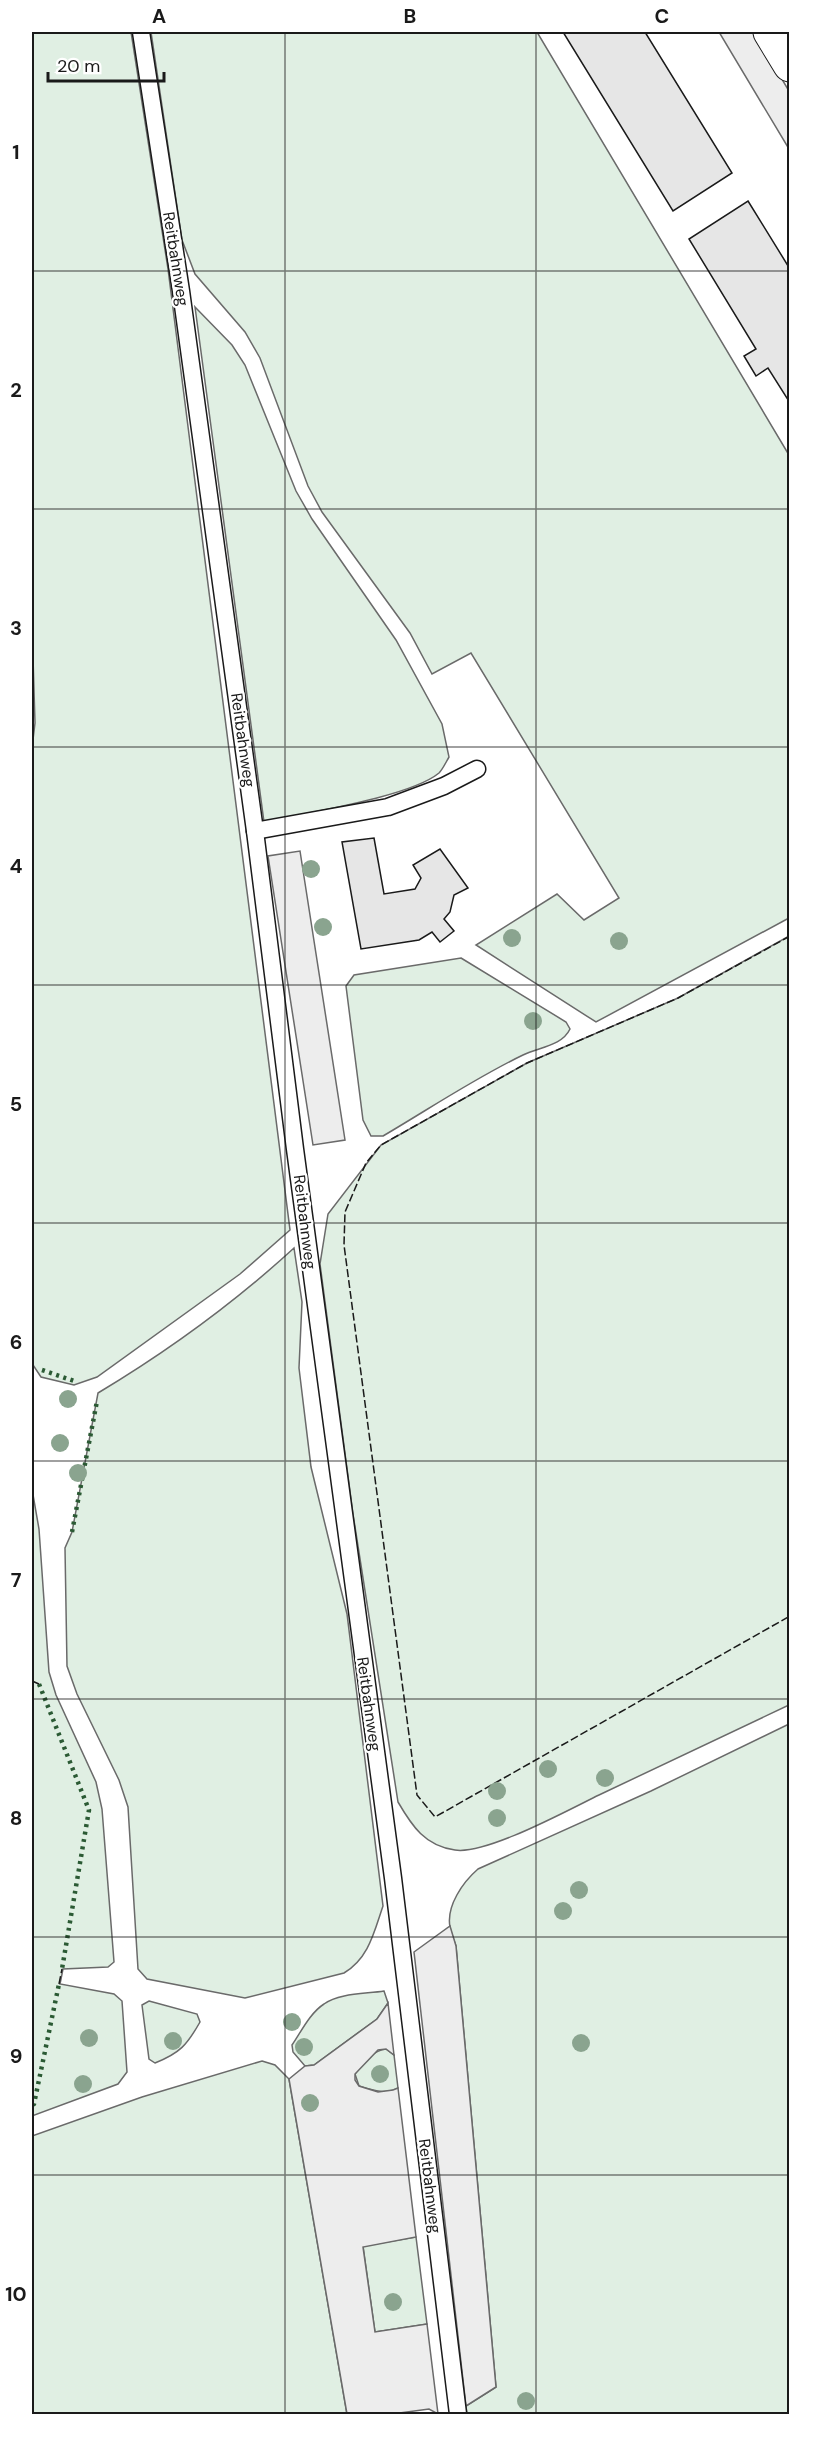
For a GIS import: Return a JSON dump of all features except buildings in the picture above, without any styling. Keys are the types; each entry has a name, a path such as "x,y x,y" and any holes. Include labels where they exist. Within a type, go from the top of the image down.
{"street":[{"path":"770,32 789,64"}],"lane":[{"name":"Reitbahnweg","path":"141,32 181,291 255,831 295,1149 393,1878 458,2415"},
{"path":"255,831 388,807 444,786 477,768"}],"green space":[{"path":"32,32 131,32 168,269 290,1230 240,1274 97,1377 74,1385 41,1377 33,1365 32,1357 32,748 35,723 32,625"},
{"path":"151,32 537,32 789,455 789,918 596,1022 476,945 557,894 584,920 619,898 471,653 432,674 410,633 322,512 308,486 260,358 245,332 195,274 182,240"},
{"path":"195,307 232,345 245,365 296,491 312,519 396,640 442,724 449,757 439,773 425,782 382,797 264,822"},
{"path":"789,936 789,1705 506,1839 469,1850 445,1848 420,1834 398,1802 353,1514 320,1264 328,1214 381,1145 527,1063 678,998"},
{"path":"461,958 566,1022 570,1029 556,1043 523,1055 487,1074 383,1136 371,1136 363,1120 346,986 354,975"},
{"path":"294,1248 302,1302 299,1368 311,1467 347,1614 383,1906 365,1952 344,1973 245,1998 147,1979 138,1969 128,1807 119,1780 77,1694 67,1666 65,1548 72,1532 98,1393 200,1325"},
{"path":"32,1489 39,1529 49,1672 56,1695 96,1782 102,1809 114,1962 108,1967 63,1969 60,1984 114,1994 122,2001 127,2072 118,2084 32,2116"},
{"path":"789,1724 789,2414 467,2414 466,2406 496,2387 456,1946 449,1919 453,1903 461,1888 478,1869 651,1791"},
{"path":"384,1991 388,2003 377,2019 314,2065 305,2066 293,2052 292,2045 302,2029 314,2012 324,2004 345,1996"},
{"path":"149,2001 197,2014 200,2022 182,2047 171,2056 155,2063 149,2059 142,2005"},
{"path":"386,2049 394,2055 398,2088 384,2091 359,2086 355,2074 372,2055"},
{"path":"262,2061 275,2065 289,2079 347,2414 32,2414 32,2136 142,2097"},
{"path":"416,2237 427,2324 375,2332 363,2246"}],"shaded area":[{"path":"719,32 754,32 789,91 789,149"},
{"path":"300,851 345,1140 313,1145 268,856"},
{"path":"450,1926 456,1946 496,2387 466,2406 414,1952"},
{"path":"388,2003 394,2055 386,2049 378,2050 355,2074 355,2080 359,2086 378,2092 398,2088 416,2237 363,2247 375,2332 427,2324 438,2414 429,2409 392,2414 347,2414 289,2079 305,2066 314,2065 377,2019"}],"hedge":[{"path":"42,1370 77,1382"},
{"path":"72,1532 97,1401"},
{"path":"39,1684 89,1810 62,1969"},
{"path":"32,2105 59,1984"}],"fence":[{"path":"790,936 678,998 527,1063 381,1145 366,1163 345,1212 344,1245 417,1795 435,1817 790,1616"},
{"path":"32,1681 39,1684"},
{"path":"59,1984 62,1969"}]}
